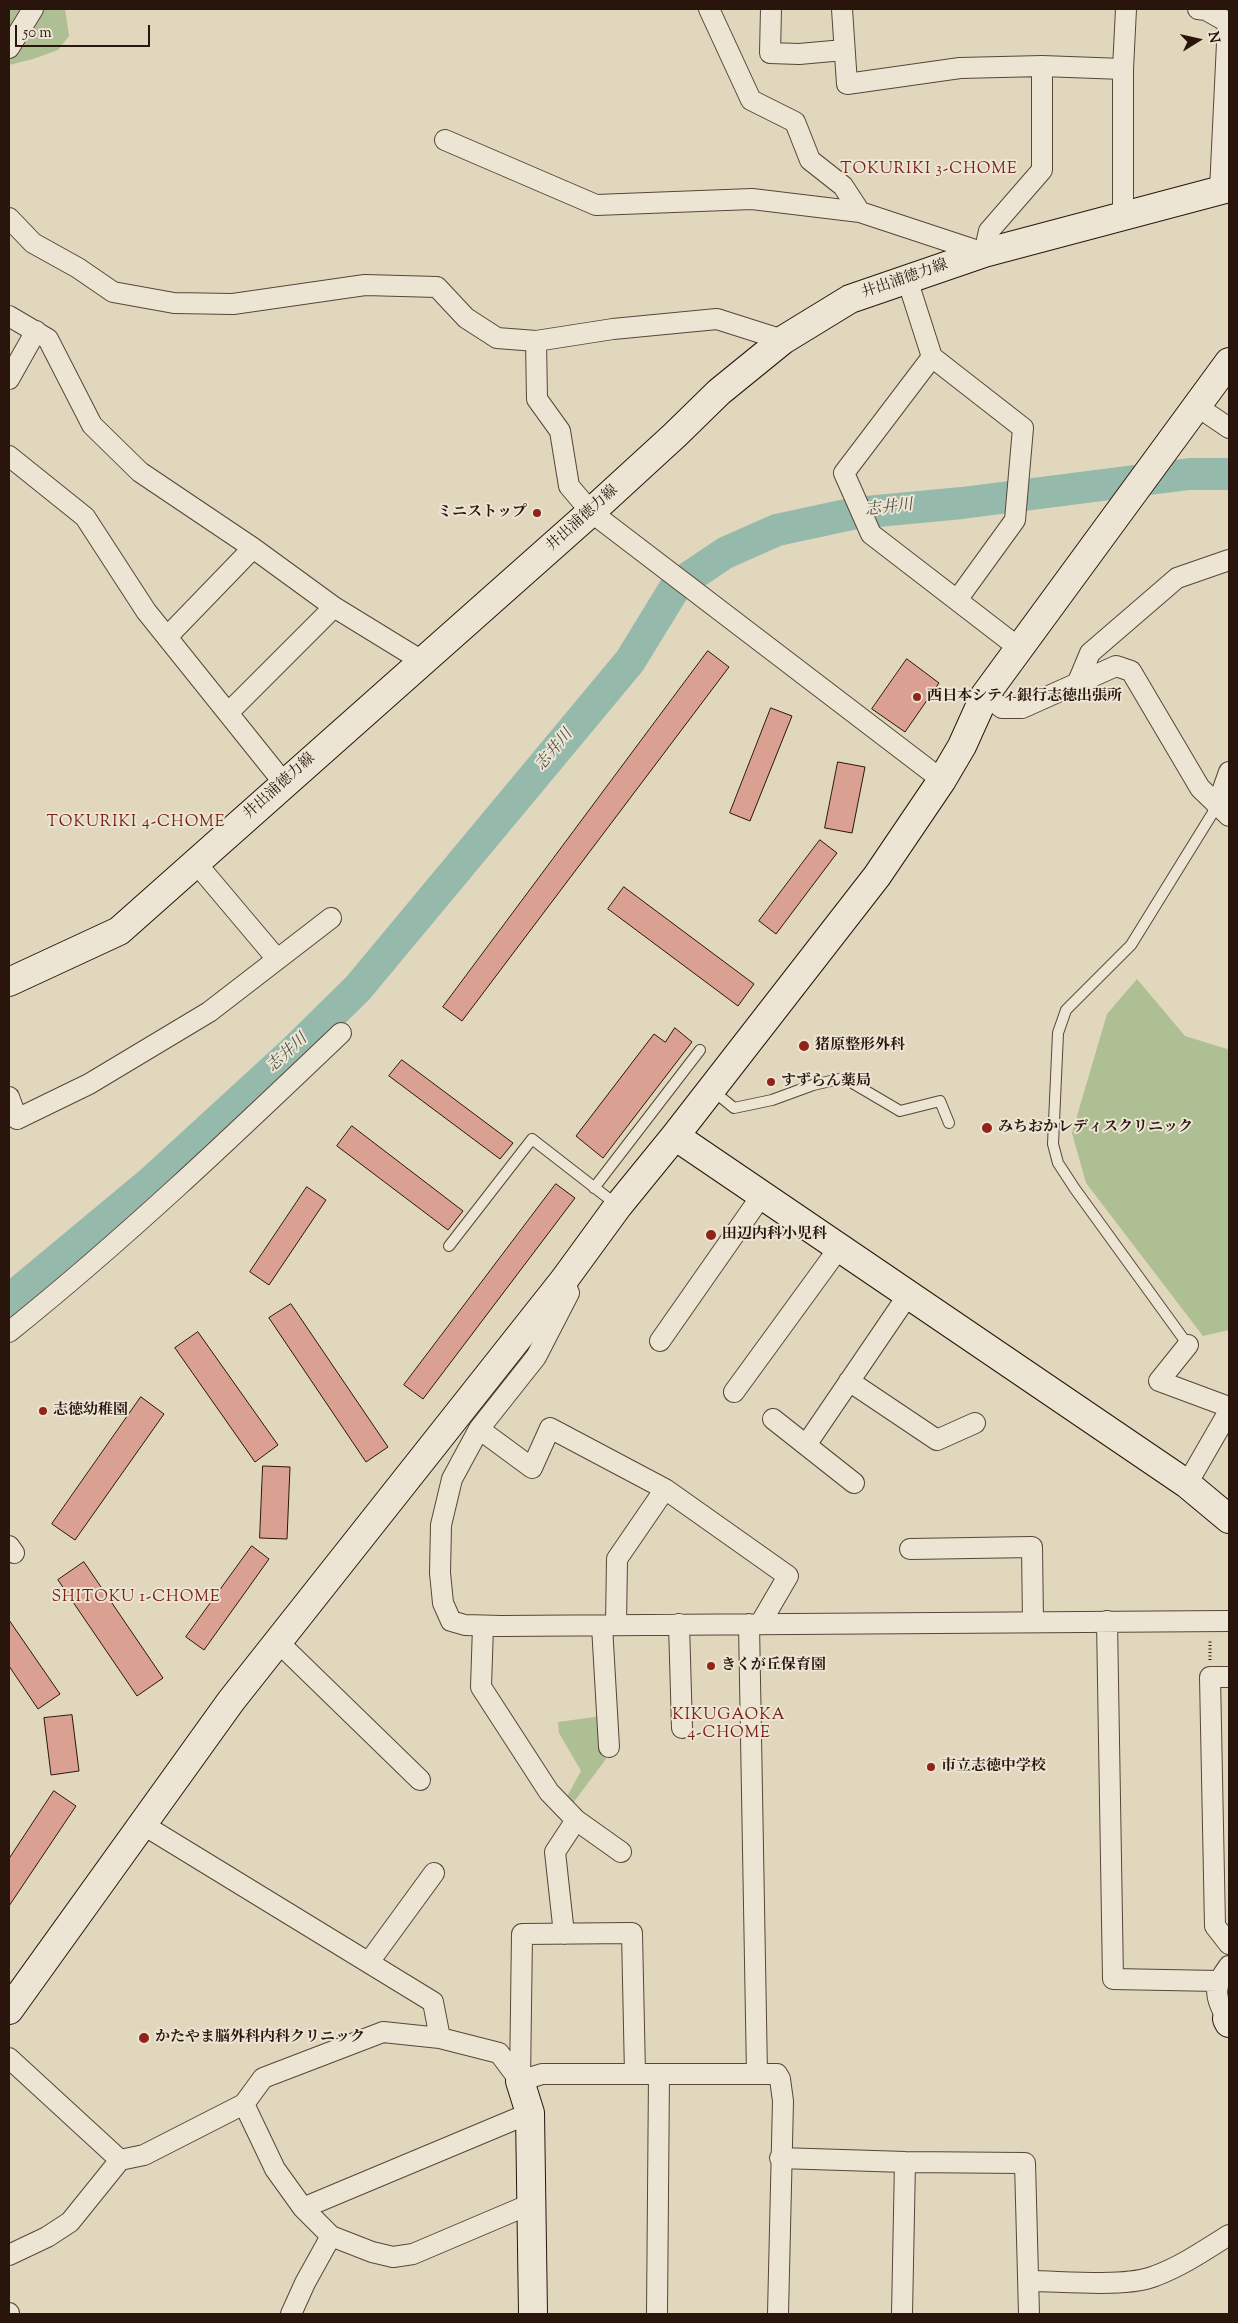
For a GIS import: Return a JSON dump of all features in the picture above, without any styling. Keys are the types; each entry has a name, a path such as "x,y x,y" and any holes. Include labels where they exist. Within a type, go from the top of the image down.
{"street":[{"path":"9,48 33,9"},
{"path":"709,9 751,100 795,122 810,160 843,186 860,212"},
{"path":"772,9 770,53 799,54 844,50"},
{"path":"842,9 847,84 960,68 1042,66 1123,69"},
{"path":"1123,216 1123,69 1126,9"},
{"path":"1203,9 1229,23 1225,189"},
{"path":"445,140 596,205 752,199 860,212 984,253 989,231 1042,170 1042,66"},
{"name":"井出浦徳力線","path":"9,982 119,931 591,512 676,435 719,392 783,340 850,299 984,253 1225,189"},
{"path":"9,218 34,243 78,268 113,292 174,303 233,304 365,285 437,287 466,318 497,338 536,341 613,329 717,319 783,340"},
{"path":"908,279 932,357 1023,428 1015,520 957,600"},
{"path":"9,316 48,339 92,425 140,472 253,548 334,607 422,661"},
{"path":"9,379 36,331"},
{"path":"536,341 537,399 560,431 569,486 591,512 942,780"},
{"path":"932,357 844,473 871,534 1019,648"},
{"path":"9,2010 142,1824 277,1641 564,1280 618,1206 711,1090 876,876 942,780 962,746 985,695 1198,407 1229,362"},
{"path":"1198,407 1229,428"},
{"path":"9,456 84,517 125,582 284,783"},
{"path":"167,637 253,548"},
{"path":"1077,684 1090,654 1177,578 1229,560"},
{"path":"228,713 334,607"},
{"path":"985,695 1002,708 1022,708 1116,666 1131,671 1200,788 1223,811"},
{"path":"1223,811 1229,772"},
{"path":"196,863 277,959"},
{"path":"9,1097 17,1119 89,1084 209,1012 331,918"},
{"path":"9,1332 47,1301 224,1145 341,1033"},
{"path":"675,1136 1187,1484 1229,1519"},
{"path":"660,1341 762,1195"},
{"path":"734,1392 839,1248"},
{"path":"564,1280 569,1293 536,1357 479,1430 452,1479 441,1525 440,1573 443,1602 451,1621 465,1625 483,1626 1220,1621"},
{"path":"806,1445 908,1295"},
{"path":"1188,1345 1159,1381 1229,1407"},
{"path":"849,1381 937,1440 975,1423"},
{"path":"1187,1484 1229,1412"},
{"path":"773,1419 854,1483"},
{"path":"479,1430 532,1468 550,1428 665,1489 788,1576 755,1624 757,2074"},
{"path":"609,1747 609,1625 616,1559 665,1489"},
{"path":"910,1549 1032,1547 1033,1622"},
{"path":"1107,1621 1113,1979 1224,1973 1217,2001 1228,2020"},
{"path":"679,1624 682,1728"},
{"path":"483,1626 481,1687 549,1792 576,1820 621,1852"},
{"path":"277,1641 420,1780"},
{"path":"1220,1677 1215,1926 1229,1944"},
{"path":"564,1934 555,1852 576,1820"},
{"path":"142,1824 433,2002 440,2038"},
{"path":"369,1962 434,1873"},
{"path":"533,2314 533,2203 530,2114 520,2081 522,1934 632,1933 635,2074"},
{"path":"9,2256 47,2237 70,2222 120,2160 144,2156 244,2104 263,2078 384,2032 440,2038 499,2053 520,2081"},
{"path":"9,2058 120,2160"},
{"path":"520,2081 542,2074 776,2074 780,2079 783,2101 780,2158 778,2314"},
{"path":"657,2314 659,2074"},
{"path":"244,2104 275,2169 303,2208 332,2236 372,2252 392,2257 403,2256 533,2203"},
{"path":"303,2208 530,2114"},
{"path":"780,2158 1025,2163 1029,2314"},
{"path":"902,2314 905,2162"},
{"path":"1029,2280 1131,2282 1154,2277 1229,2235"},
{"path":"291,2314 305,2283 332,2236"}],"lane":[{"path":"1188,1345 1058,1163 1053,1144 1054,1082 1058,1033 1066,1010 1131,944 1223,811"},
{"path":"594,1188 700,1050"},
{"path":"711,1090 734,1108 772,1100 814,1085 844,1078 900,1111 940,1101 949,1123"},
{"path":"449,1246 532,1139 618,1206"}],"path":[{"path":"1220,1621 1220,1677"}],"shaded area":[{"path":"9,9 65,9 69,36 58,50 9,65"},
{"path":"1229,470 1229,476 1189,474"},
{"path":"1137,979 1185,1036 1229,1048 1229,1330 1203,1336 1086,1183 1072,1133 1107,1014"},
{"path":"602,1716 608,1753 606,1759 570,1807 564,1802 581,1771 559,1733 558,1722"}],"building":[{"path":"708,651 729,667 462,1021 443,1007"},
{"path":"907,659 939,683 905,732 872,709"},
{"path":"771,708 792,716 750,821 730,813"},
{"path":"838,762 865,767 852,833 825,828"},
{"path":"820,840 837,853 776,934 759,921"},
{"path":"624,887 754,984 738,1006 608,909"},
{"path":"675,1028 692,1042 603,1158 576,1136 654,1034 665,1042"},
{"path":"402,1060 513,1143 500,1159 389,1076"},
{"path":"352,1126 463,1211 448,1230 337,1146"},
{"path":"556,1184 575,1198 423,1399 404,1385"},
{"path":"307,1187 326,1200 269,1285 250,1272"},
{"path":"291,1304 388,1447 366,1462 269,1318"},
{"path":"198,1332 278,1445 255,1462 175,1348"},
{"path":"141,1397 164,1414 75,1540 52,1524"},
{"path":"263,1466 290,1467 287,1539 260,1538"},
{"path":"252,1546 269,1559 204,1650 186,1637"},
{"path":"84,1562 163,1678 137,1696 58,1580"},
{"path":"9,1620 60,1694 38,1709 9,1666"},
{"path":"72,1715 79,1771 51,1775 44,1718"},
{"path":"54,1791 76,1806 9,1906 9,1859"}],"waterway":[{"name":"志井川","path":"9,1300 151,1182 296,1049 358,988 630,661 676,586 725,553 777,530 856,513 962,503 1189,474 1229,474"}],"place":[{"name":"ミニストップ","path":"537,513"},
{"name":"西日本シティ銀行志徳出張所","path":"917,697"},
{"name":"猪原整形外科","path":"804,1046"},
{"name":"すずらん薬局","path":"771,1082"},
{"name":"みちおかレディスクリニック","path":"987,1128"},
{"name":"田辺内科小児科","path":"711,1235"},
{"name":"志徳幼稚園","path":"43,1411"},
{"name":"きくが丘保育園","path":"711,1666"},
{"name":"市立志徳中学校","path":"931,1767"},
{"name":"かたやま脳外科内科クリニック","path":"144,2038"}],"district":[{"name":"TOKURIKI 3-CHOME","path":"929,170"},
{"name":"TOKURIKI 4-CHOME","path":"136,823"},
{"name":"SHITOKU 1-CHOME","path":"136,1598"},
{"name":"KIKUGAOKA 4-CHOME","path":"729,1725"}]}
